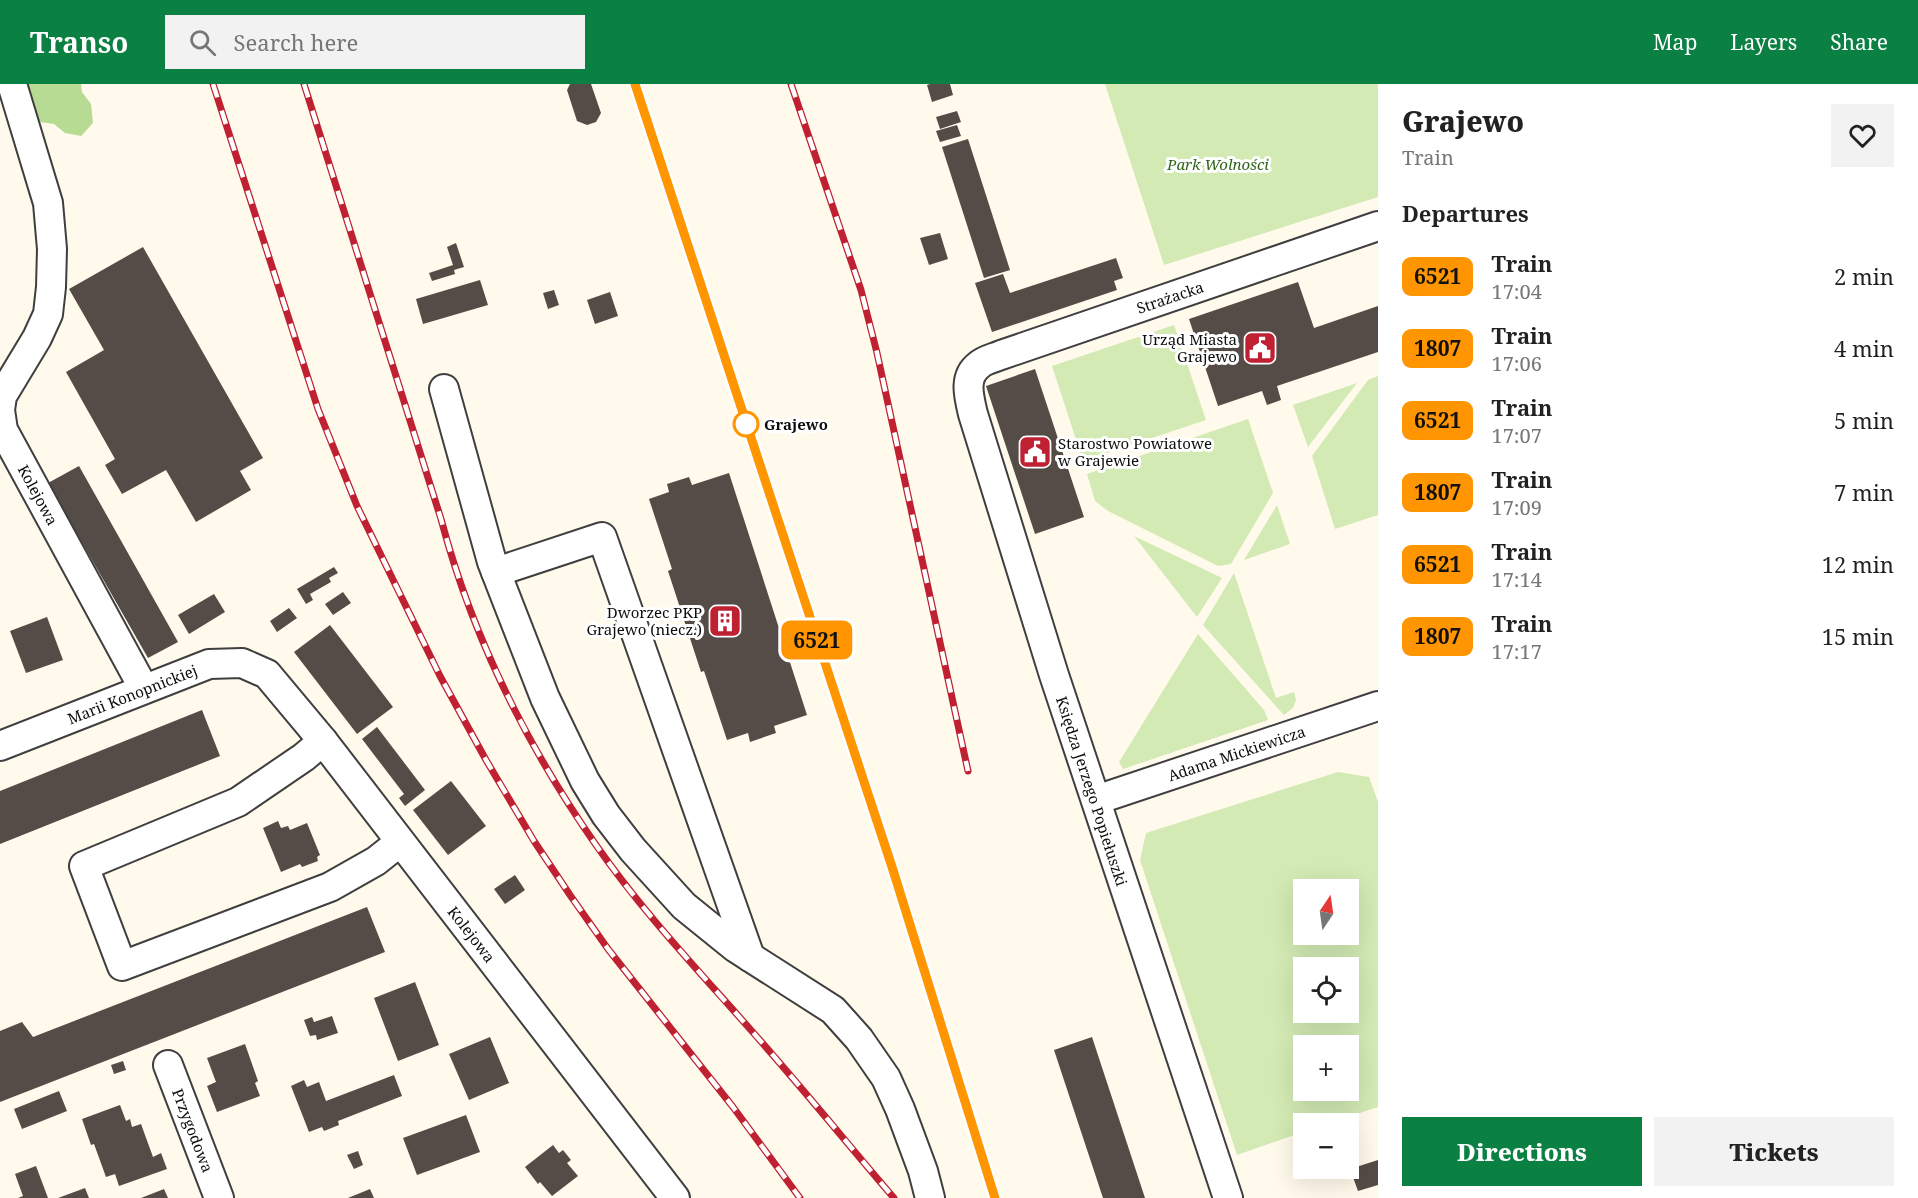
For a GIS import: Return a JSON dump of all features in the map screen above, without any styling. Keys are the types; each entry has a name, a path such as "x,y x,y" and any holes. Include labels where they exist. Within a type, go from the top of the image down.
{"street":[{"name":"Kolejowa","path":"12,84 48,203 52,249 48,314 2,396 0,410 3,430 144,689"},
{"name":"Strażacka","path":"968,380 979,365 1001,356 1378,226"},
{"name":"Księdza Jerzego Popiełuszki","path":"968,380 973,414 1054,675 1228,1198"},
{"path":"444,389 496,572 545,698 585,782 606,815 633,850 684,906 750,957 833,1010 859,1039 885,1078 900,1109 923,1171 930,1198"},
{"path":"496,572 602,537 750,957"},
{"name":"Marii Konopnickiej","path":"0,746 209,664 242,663 267,674"},
{"name":"Kolejowa","path":"267,674 323,741 675,1198"},
{"name":"Adama Mickiewicza","path":"1096,800 1378,707"},
{"path":"323,741 304,757 238,802 84,866 122,966 330,887 376,861 400,842"},
{"name":"Przygodowa","path":"168,1065 219,1198"}],"green space":[{"path":"25,84 81,84 82,92 91,104 93,123 81,136 65,133 54,124 40,122"},
{"name":"Park Wolności","path":"1105,84 1378,84 1378,197 1164,265"},
{"path":"1174,325 1206,420 1083,461 1052,366"},
{"path":"1378,376 1378,515 1335,529 1312,456 1368,380"},
{"path":"1357,383 1308,447 1293,405"},
{"path":"1248,419 1273,493 1231,564 1218,566 1108,511 1095,501 1087,474"},
{"path":"1277,505 1290,544 1244,560"},
{"path":"1134,536 1222,578 1197,617"},
{"path":"1234,573 1276,698 1294,692 1296,700 1293,708 1284,715 1203,625"},
{"path":"1198,634 1264,710 1268,720 1123,769 1119,762"},
{"path":"1338,772 1369,777 1378,802 1378,1107 1359,1113 1293,1113 1293,1135 1237,1155 1140,860 1146,833"}],"building":[{"path":"570,84 591,84 601,113 596,122 587,125 577,121 567,90"},
{"path":"950,84 953,95 932,102 927,85"},
{"path":"957,111 961,122 940,129 936,117"},
{"path":"957,125 961,136 940,142 936,131"},
{"path":"968,139 1010,270 984,278 942,147"},
{"path":"940,233 948,259 929,265 920,238"},
{"path":"456,243 464,267 454,270 455,274 432,281 429,273 453,265 447,247"},
{"path":"143,247 263,458 240,471 251,490 196,522 166,470 122,494 105,465 115,459 66,372 104,350 69,289"},
{"path":"1116,258 1123,278 1114,281 1117,290 992,332 975,283 1003,274 1010,293"},
{"path":"480,280 488,305 423,324 416,299"},
{"name":"Urząd Miasta Grajewo","path":"1298,282 1314,328 1378,306 1378,352 1277,386 1281,400 1267,405 1262,391 1218,406 1189,319"},
{"path":"554,290 559,305 548,309 543,293"},
{"path":"610,292 618,316 595,324 587,300"},
{"name":"Starostwo Powiatowe w Grajewie","path":"1035,369 1084,517 1035,534 986,386"},
{"path":"79,466 178,642 148,658 48,483"},
{"name":"Dworzec PKP Grajewo (niecz.)","path":"729,473 807,715 774,726 776,733 750,742 748,733 727,740 704,671 701,672 668,571 672,569 649,499 669,492 667,484 689,477 692,485"},
{"path":"334,567 338,573 329,578 331,582 310,594 313,600 306,604 297,589"},
{"path":"343,592 351,603 333,615 325,604"},
{"path":"214,594 225,612 189,634 178,615"},
{"path":"289,608 297,618 277,632 270,621"},
{"path":"47,617 63,660 26,673 10,631"},
{"path":"330,625 393,707 357,734 294,652"},
{"path":"202,710 220,756 0,844 0,791"},
{"path":"377,727 425,790 405,806 399,798 404,794 362,739"},
{"path":"451,781 486,826 448,855 413,810"},
{"path":"278,821 281,828 288,826 290,830 307,823 320,855 317,857 318,861 302,867 300,864 281,872 263,828"},
{"path":"515,875 525,890 505,904 494,889"},
{"path":"367,907 385,952 0,1102 0,1031 22,1022 33,1037"},
{"path":"415,982 439,1045 398,1061 374,998"},
{"path":"332,1016 338,1033 317,1040 316,1035 310,1036 304,1020 312,1017 314,1022"},
{"path":"490,1037 509,1083 469,1100 449,1054"},
{"path":"1092,1037 1145,1198 1103,1198 1054,1050"},
{"path":"245,1044 258,1081 255,1083 260,1096 217,1112 207,1086 216,1082 207,1058"},
{"path":"123,1061 126,1070 114,1074 111,1065"},
{"path":"394,1075 402,1096 338,1121 339,1125 324,1131 322,1127 309,1132 291,1086 304,1080 307,1087 319,1082 326,1101"},
{"path":"59,1091 67,1111 22,1129 14,1109"},
{"path":"120,1105 126,1121 130,1119 132,1127 141,1124 153,1157 161,1153 167,1169 119,1186 115,1174 106,1177 82,1119"},
{"path":"466,1115 480,1152 417,1175 403,1138"},
{"path":"553,1145 559,1153 563,1150 571,1160 567,1163 578,1176 552,1196 540,1182 538,1184 525,1167"},
{"path":"358,1151 363,1165 354,1169 347,1155"},
{"path":"1378,1160 1378,1185 1358,1191 1354,1179 1359,1179 1359,1166"},
{"path":"36,1166 48,1198 18,1198 23,1196 15,1174"},
{"path":"85,1188 89,1198 58,1198"},
{"path":"164,1189 168,1198 141,1198"},
{"path":"370,1189 374,1198 348,1198"}],"railway":[{"path":"213,84 318,409 357,506 440,676 534,841 570,895 608,949 733,1107 800,1198"},
{"path":"304,84 454,563 485,647 525,729 571,807 632,893 894,1198"},
{"path":"635,84 893,870 995,1198"},
{"path":"791,84 861,290 877,353 968,771"}],"train":[{"name":"6521","path":"635,84 893,870 995,1198"}],"place":[{"name":"Urząd Miasta Grajewo","path":"1260,348"},
{"name":"Grajewo","path":"746,424"},
{"name":"Starostwo Powiatowe w Grajewie","path":"1035,452"},
{"name":"Dworzec PKP Grajewo (niecz.)","path":"725,621"}]}
